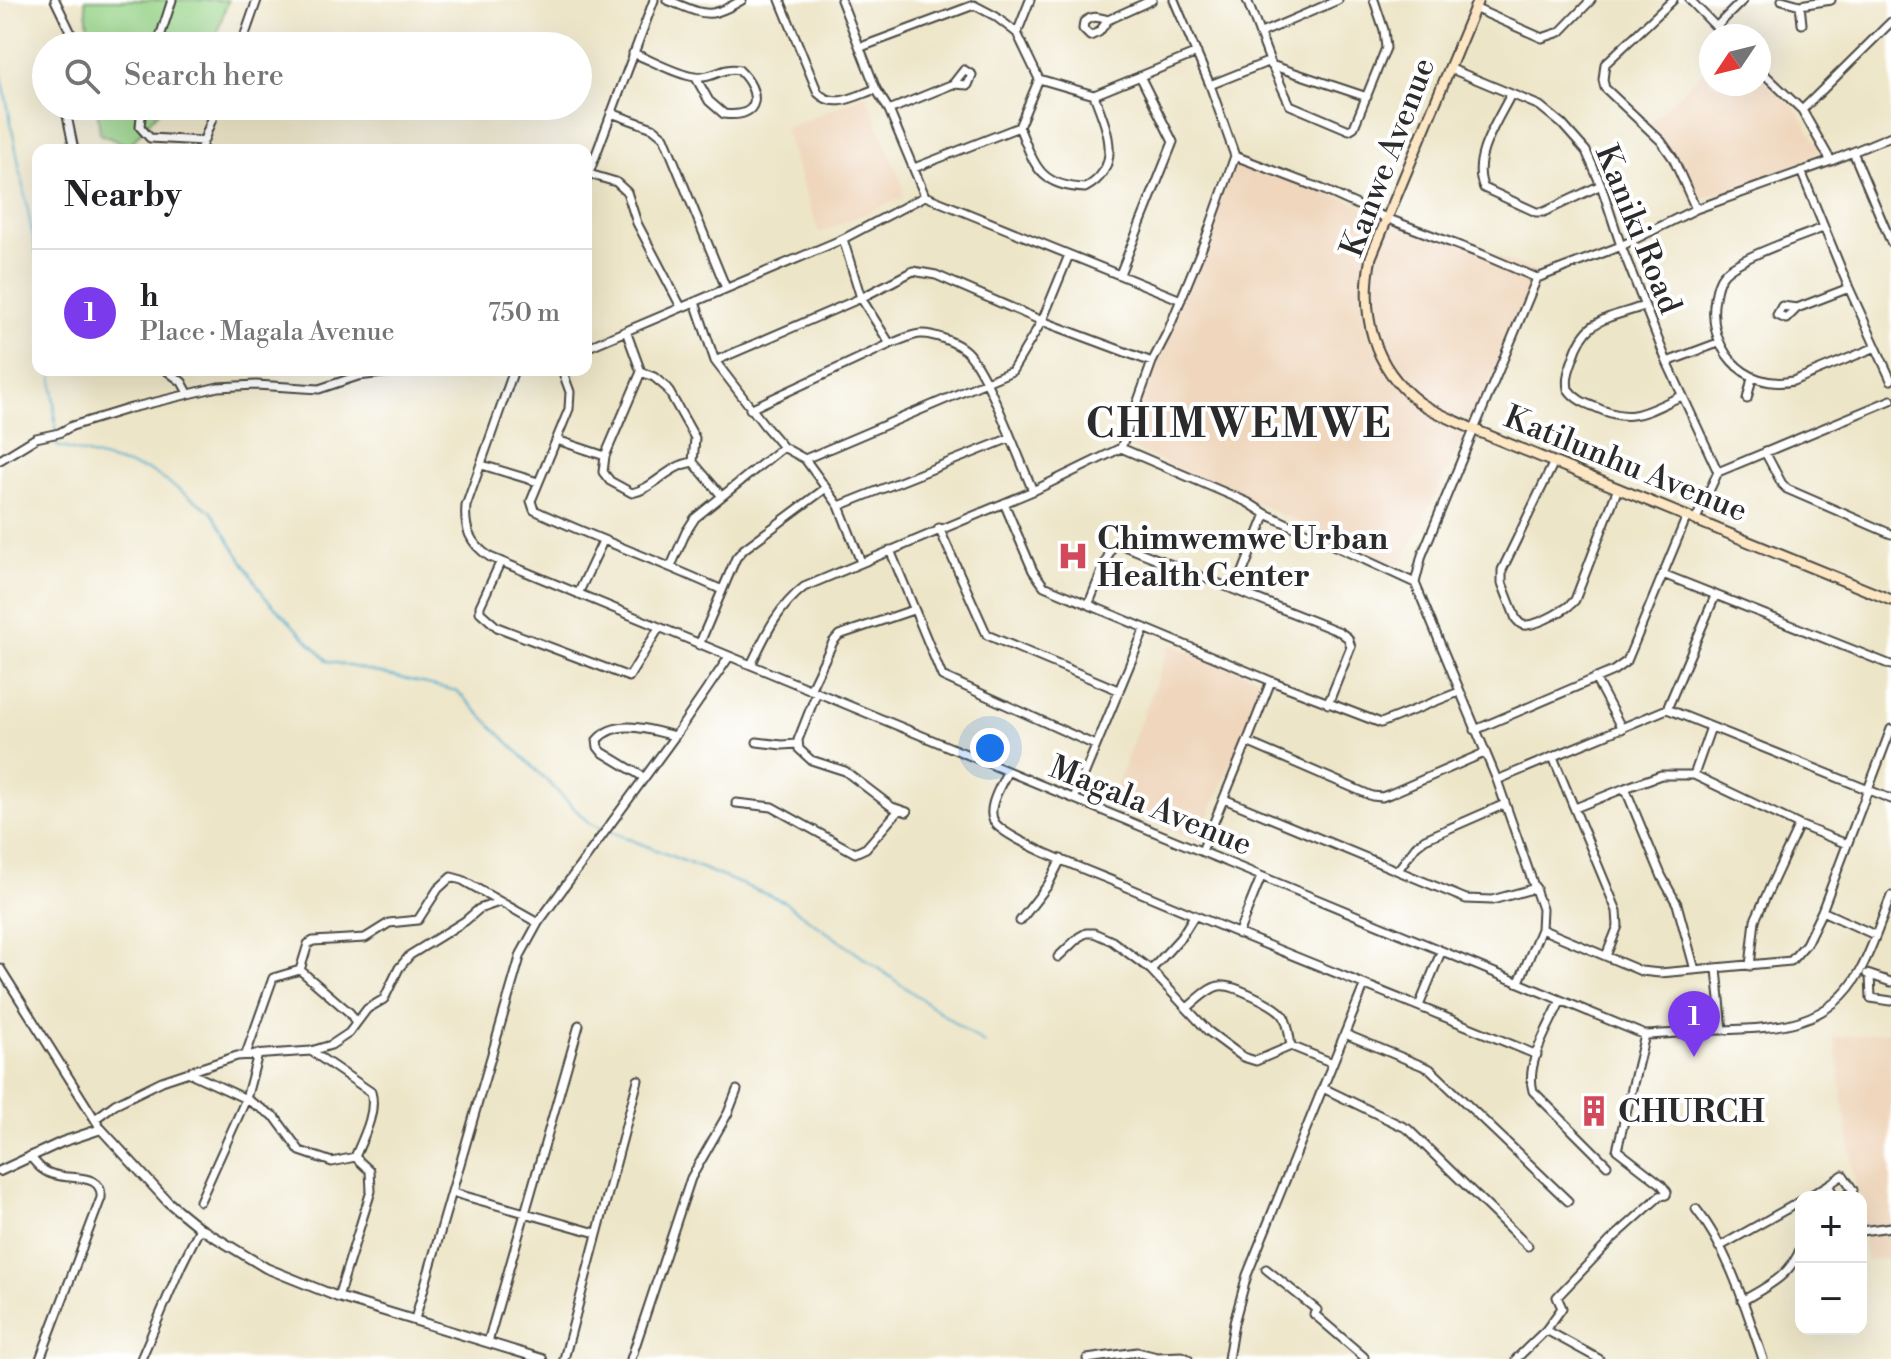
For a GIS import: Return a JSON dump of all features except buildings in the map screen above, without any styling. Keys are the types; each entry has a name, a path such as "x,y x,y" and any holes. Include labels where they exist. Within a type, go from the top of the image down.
{"main road":[{"name":"Kanwe Avenue","path":"1371,338 1367,310 1368,271 1386,218 1476,4"},
{"name":"Katilunhu Avenue","path":"1371,338 1390,375 1421,403 1475,430 1891,600"}],"street":[{"path":"55,0 70,32"},
{"path":"162,32 172,0"},
{"path":"246,32 257,0"},
{"path":"592,164 654,0"},
{"path":"667,0 712,15 742,0"},
{"path":"780,0 818,93 840,102 876,89"},
{"path":"841,0 876,89 889,110 925,196 1181,300"},
{"path":"1017,33 1030,0"},
{"path":"1108,20 1152,0"},
{"path":"751,665 770,626 789,599 804,587 1033,491 1121,448 1235,156 1210,85 1174,0"},
{"path":"1247,0 1270,63 1290,105 1349,130 1354,127 1386,48 1384,30 1374,0"},
{"path":"1261,33 1338,0"},
{"path":"1476,4 1542,38 1560,32 1591,0"},
{"path":"1673,0 1605,64 1603,80 1605,88 1647,126 1673,158 1696,209"},
{"path":"1690,0 1713,24"},
{"path":"1719,24 1743,0"},
{"path":"1782,0 1800,5 1831,0"},
{"path":"861,47 975,3 1017,33 1039,79 1019,127 914,168"},
{"path":"1800,5 1802,24"},
{"path":"1802,110 1891,22"},
{"path":"633,53 696,78 725,69 739,70 749,81 756,100 753,106 740,114 724,114 709,101 696,78"},
{"path":"1039,79 1094,95 1197,53"},
{"path":"1210,85 1270,63 1367,97"},
{"name":"Kaniki Road","path":"1449,68 1540,106 1562,124 1586,151 1667,362 1718,472"},
{"path":"1120,274 1173,142 1140,76"},
{"path":"1771,80 1802,110 1831,161"},
{"path":"889,110 953,84"},
{"path":"1511,94 1482,156 1479,173 1484,188 1536,212 1544,212 1601,185"},
{"path":"1019,127 1039,173 1045,178 1085,188 1100,176 1111,149 1094,95"},
{"path":"611,113 653,128 664,137 726,288"},
{"path":"68,120 73,144"},
{"path":"141,120 140,127 150,138 189,144"},
{"path":"203,144 212,120"},
{"path":"1235,156 1537,278 1621,246 1696,209 1891,136"},
{"path":"1853,152 1891,242"},
{"path":"1801,171 1891,380"},
{"path":"592,178 616,182 627,192 637,223 681,307"},
{"path":"592,345 843,239 925,196"},
{"path":"1823,228 1735,265 1721,276 1713,317 1718,343 1725,355 1752,378 1769,383 1793,381 1876,347"},
{"path":"843,239 861,298 890,344"},
{"path":"805,459 1005,375 1018,366 1042,321 1069,255"},
{"path":"715,361 861,298 905,274 920,271 993,297 1042,321 1152,362"},
{"path":"1519,982 1541,929 1542,909 1497,780 1415,583 1422,555 1537,278"},
{"path":"1797,308 1849,288"},
{"path":"695,302 715,361 783,447 805,459 839,506 861,562"},
{"path":"1644,306 1593,324 1579,337 1567,376 1568,389 1578,400 1621,417 1635,415 1682,396"},
{"path":"626,331 641,372 605,456 603,472 626,492 632,493 675,466 693,462"},
{"path":"750,409 890,344 922,333 958,345 972,358 1033,491"},
{"path":"1667,362 1718,343"},
{"path":"641,372 654,377 667,388 695,438 693,462 721,495"},
{"path":"174,376 188,393"},
{"path":"0,460 36,438 188,393 218,387 256,385 319,389 358,376"},
{"name":"Magala Avenue","path":"512,376 466,506 465,519 472,542 500,563 1645,1035 1801,1022 1835,1001 1860,971 1891,896"},
{"path":"564,376 571,399 531,501 534,510 722,590"},
{"path":"1747,399 1752,378"},
{"path":"1475,730 1613,671 1627,661 1663,574 1718,472 1891,400"},
{"path":"839,506 1010,438"},
{"path":"557,440 605,456"},
{"path":"671,566 690,524 721,495 783,447"},
{"path":"1121,448 1247,502 1266,514 1415,583"},
{"path":"1765,452 1787,489 1888,533 1891,522"},
{"path":"1554,462 1502,570 1502,583 1520,624 1528,625 1565,609 1575,600 1618,488"},
{"path":"482,465 538,482"},
{"path":"699,645 731,567 744,549 826,488"},
{"path":"1004,503 1037,579 1044,586 1271,681 1381,723 1459,692"},
{"path":"1236,589 1266,514"},
{"path":"939,528 987,635 1118,690"},
{"path":"578,594 603,541"},
{"path":"1089,603 1111,549 1117,543 1340,632 1348,638 1351,647 1328,704"},
{"path":"890,550 942,676 1095,745"},
{"path":"500,563 480,606 484,617 497,627 629,677 659,628"},
{"path":"1663,574 1891,665"},
{"path":"1497,780 1667,709 1715,596"},
{"path":"736,803 772,807 855,853 866,848 903,811 892,807 845,771 811,760 797,744 814,691 833,642 839,635 913,610"},
{"path":"1074,799 1145,628"},
{"path":"415,1319 454,1193 516,969 538,923 729,657"},
{"path":"1595,678 1622,729"},
{"path":"1202,851 1271,681"},
{"path":"1667,709 1891,799"},
{"path":"645,778 602,752 597,740 609,729 617,727 635,727 675,736"},
{"path":"1694,775 1711,727"},
{"path":"1541,929 1641,971 1660,973 1791,961 1800,954 1822,911 1891,729"},
{"path":"757,742 797,744"},
{"path":"1247,742 1372,796 1382,797 1484,753"},
{"path":"1553,757 1617,911 1618,926 1606,956"},
{"path":"1007,772 991,808 992,817 1004,831 1194,916 1537,1055"},
{"path":"1575,808 1661,775 1694,775 1799,825 1847,844"},
{"path":"1625,788 1662,877 1677,904 1695,970"},
{"path":"1224,799 1466,899 1480,901 1536,888"},
{"path":"1398,870 1425,839 1505,804"},
{"path":"1750,966 1755,920 1799,825"},
{"path":"1020,921 1048,885 1061,859"},
{"path":"300,970 308,944 313,941 365,938 389,923 418,920 438,889 451,877 462,880 538,923"},
{"path":"1238,934 1261,877"},
{"path":"95,1119 115,1104 141,1091 246,1054 311,1051 331,1045 349,1033 367,1009 384,999 399,968 410,955 479,909 499,902"},
{"path":"1822,911 1875,935"},
{"path":"1151,970 1181,937 1194,916"},
{"path":"1058,957 1079,937 1094,933 1112,941 1151,970 1208,1031 1243,1057 1256,1061 1291,1046 1333,1063"},
{"path":"1419,1006 1441,952"},
{"path":"0,968 101,1129 153,1187 200,1228 266,1268 338,1297 542,1359"},
{"path":"1717,969 1723,1030"},
{"path":"300,970 350,1013 356,1023"},
{"path":"246,1054 273,978 300,970"},
{"path":"1860,971 1891,982"},
{"path":"1870,975 1871,998 1891,1001"},
{"path":"1187,1008 1210,990 1219,986 1229,987 1272,1005 1281,1013 1287,1022 1291,1046"},
{"path":"1228,1359 1247,1275 1364,986"},
{"path":"1560,1002 1537,1055 1530,1080 1537,1098 1607,1165"},
{"path":"488,1342 579,1025"},
{"path":"1345,1034 1430,1069 1568,1201"},
{"path":"1516,1359 1546,1330 1562,1308 1557,1297 1611,1240 1660,1196 1666,1195 1661,1184 1617,1150 1645,1035"},
{"path":"311,1051 371,1092 374,1100 355,1157"},
{"path":"200,1201 246,1099 258,1054"},
{"path":"188,1073 246,1099 281,1123 300,1151 332,1162 355,1157"},
{"path":"564,1359 638,1080"},
{"path":"1323,1088 1408,1129 1528,1246"},
{"path":"631,1359 691,1178 728,1113 737,1090"},
{"path":"0,1171 101,1129"},
{"path":"30,1156 41,1169 55,1175 77,1177 98,1184 102,1189 40,1359"},
{"path":"338,1297 371,1191 370,1171 355,1157"},
{"path":"1818,1191 1843,1175 1852,1191"},
{"path":"1828,1185 1832,1191"},
{"path":"454,1193 596,1233"},
{"path":"1719,1247 1795,1204"},
{"path":"1696,1209 1719,1247 1763,1359"},
{"path":"1867,1230 1891,1227"},
{"path":"141,1359 200,1228"},
{"path":"1742,1301 1779,1279 1796,1263"},
{"path":"1266,1269 1364,1357"},
{"path":"1546,1330 1599,1359"},
{"path":"1087,1359 1137,1352 1188,1359"}],"shaded area":[{"path":"1699,75 1699,96 1771,96 1771,87 1796,109 1821,151 1795,165 1693,202 1646,127"},
{"path":"866,95 903,186 902,198 819,233 784,129"},
{"path":"1237,158 1542,274 1400,567 1125,445"},
{"path":"1170,644 1266,681 1198,841 1110,803"},
{"path":"1891,1031 1891,1258 1867,1261 1867,1191 1856,1191 1834,1038"}],"green space":[{"path":"85,0 228,0 218,32 88,32"},
{"path":"98,120 151,120 131,144 100,134"}],"waterway":[{"path":"0,66 32,232"},
{"path":"52,376 57,446 151,471 211,511 265,597 328,661 457,691 590,824 603,829"},
{"path":"609,831 783,901 985,1044"}],"place":[{"name":"Chimwemwe Urban Health Center","path":"1073,556"},
{"name":"h","path":"1694,1057"},
{"name":"CHURCH","path":"1594,1111"}],"district":[{"name":"CHIMWEMWE","path":"1239,423"}]}
